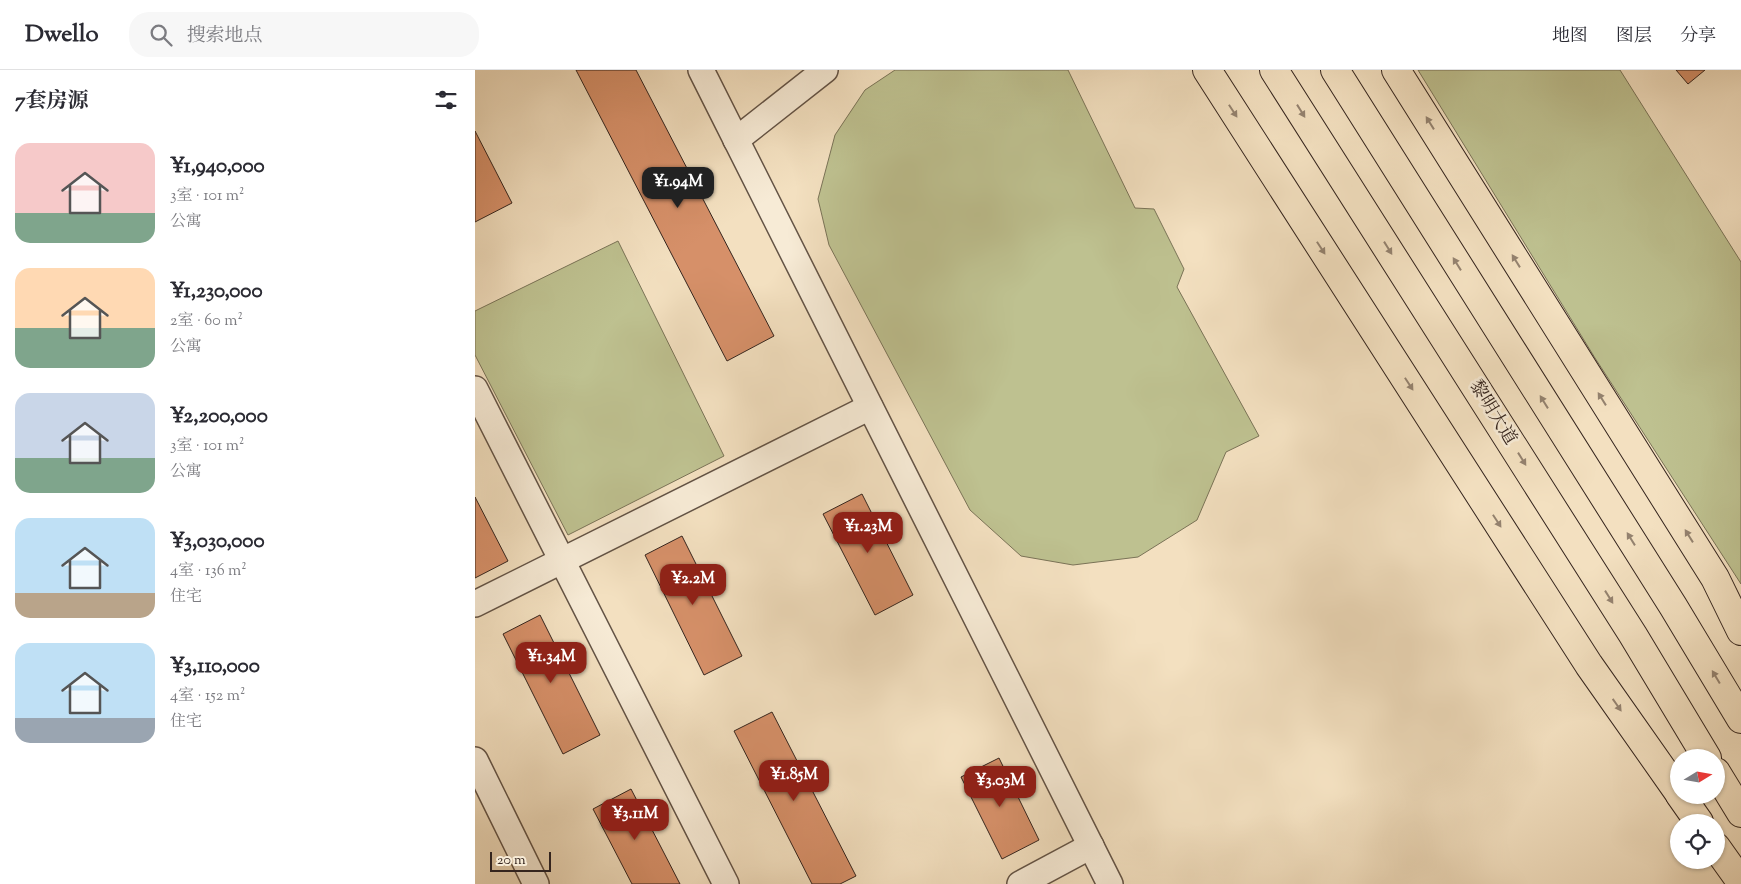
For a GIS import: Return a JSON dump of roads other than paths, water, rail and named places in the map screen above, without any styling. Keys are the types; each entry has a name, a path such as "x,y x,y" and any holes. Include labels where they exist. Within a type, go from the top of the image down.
{"highway":[{"path":"1207,70 1589,665 1670,781"},
{"name":"黎明大道","path":"1275,70 1633,635 1702,749"},
{"path":"1335,70 1673,606 1741,719"},
{"path":"1396,70 1715,578 1741,631"},
{"path":"1725,787 1741,813"},
{"path":"1725,859 1741,882"}],"lane":[{"path":"701,70 1110,884"},
{"path":"736,140 825,70"},
{"path":"475,388 726,884"},
{"path":"475,604 870,406"},
{"path":"475,760 536,884"},
{"path":"1020,884 1091,846"}]}
